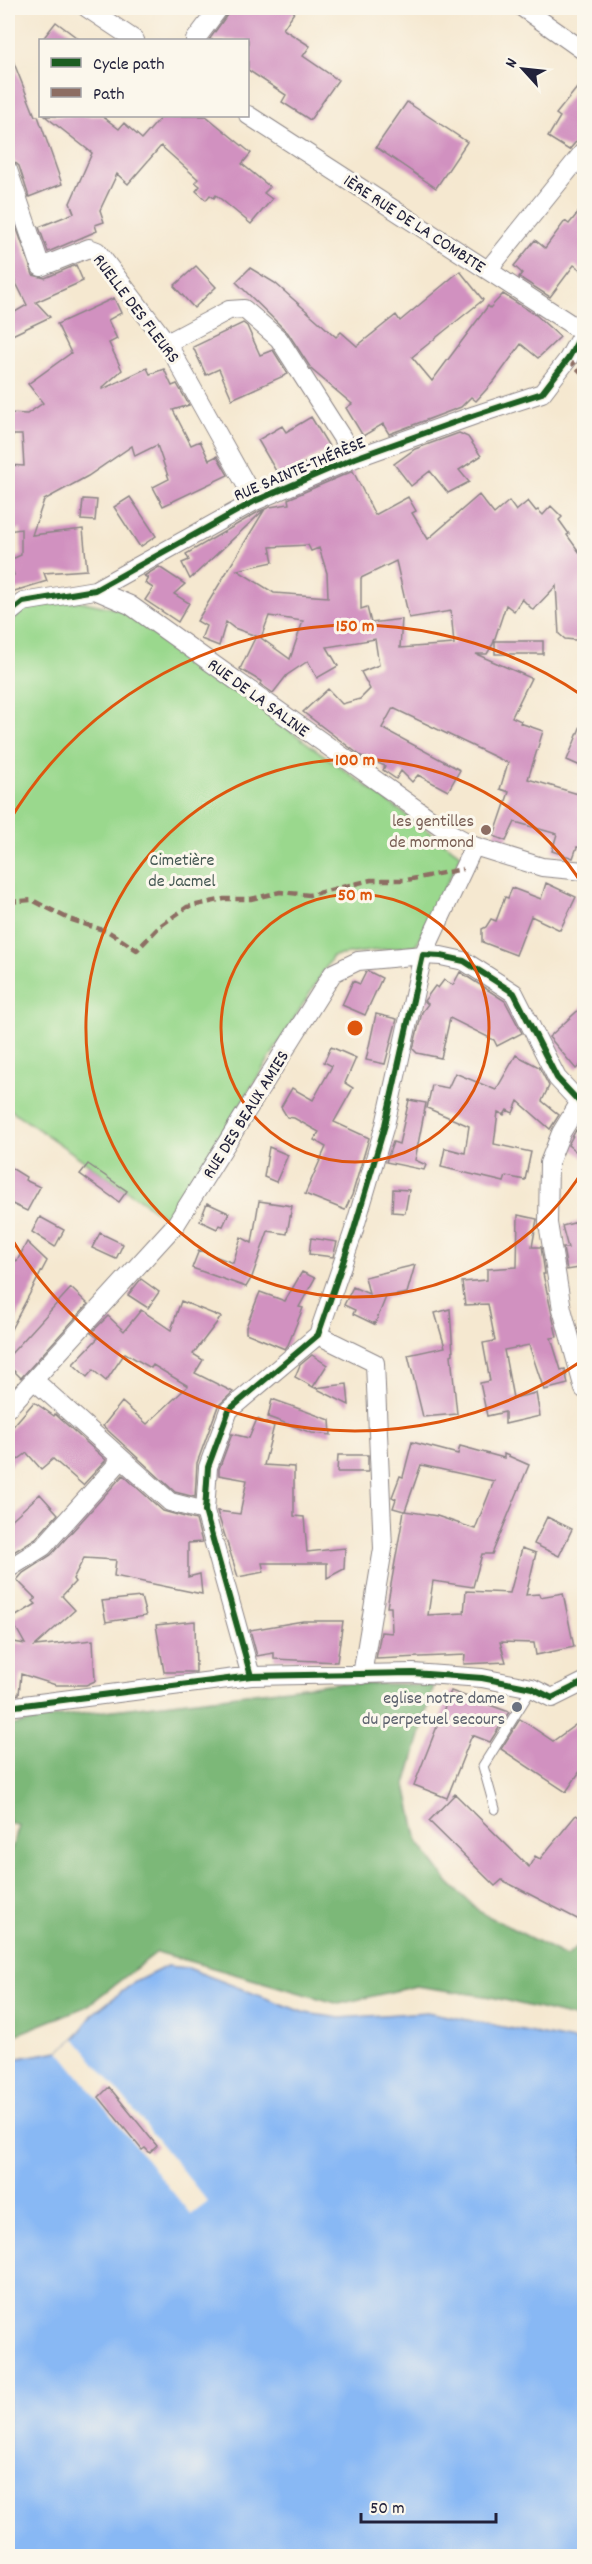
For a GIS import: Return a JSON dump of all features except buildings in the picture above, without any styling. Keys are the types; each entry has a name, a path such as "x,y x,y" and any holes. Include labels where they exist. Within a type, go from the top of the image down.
{"street":[{"path":"87,8 134,39"},
{"path":"196,39 219,8"},
{"path":"523,8 585,51"},
{"name":"1ÈRE RUE DE LA COMBITE","path":"249,116 584,331"},
{"path":"488,270 585,151"},
{"name":"RUELLE DES FLEURS","path":"8,173 41,267 89,248 97,251 167,343 255,501"},
{"path":"167,343 229,310 244,309 279,339 355,458"},
{"name":"RUE SAINTE-THÉRÈSE","path":"8,614 23,602 95,590 255,501 355,458 542,393 568,359 584,331"},
{"name":"RUE DE LA SALINE","path":"95,590 130,605 450,833 474,846 542,867 585,871"},
{"path":"250,1677 205,1511 208,1467 229,1410 318,1335 353,1233 385,1125 423,955 474,846"},
{"name":"RUE DES BEAUX AMIES","path":"8,1408 176,1224 333,973 358,961 423,955 464,961 514,993 557,1078 582,1104"},
{"path":"582,1104 561,1133 549,1163 548,1223 562,1309 585,1389"},
{"path":"318,1335 375,1363 383,1549 362,1675"},
{"path":"34,1381 170,1502 205,1511"},
{"path":"8,1569 43,1547 121,1460"},
{"path":"8,1707 250,1677 413,1673 459,1676 532,1688 552,1698 585,1682"}],"lane":[{"path":"495,1809 483,1766 532,1688"}],"green space":[{"name":"Cimetière de Jacmel","path":"79,601 126,611 461,855 416,945 333,956 169,1220 8,1108 8,629 23,607"},
{"path":"337,1683 434,1685 406,1785 418,1842 449,1883 480,1912 566,1956 584,1942 584,2013 577,2018 491,1997 416,1986 339,2004 157,1952 87,2006 8,2038 8,1859 19,1826 8,1822 8,1726 55,1717"}],"water":[{"path":"167,1966 187,1968 305,2013 340,2018 427,2012 584,2043 584,2556 8,2556 8,2060 59,2051 75,2038 94,2013 135,1982"}],"pier":[{"path":"75,2038 208,2202 191,2215 59,2051"}],"marked path":[{"path":"568,359 584,375"},
{"path":"8,902 32,900 69,919 109,932 137,950 160,926 187,907 224,899 251,899 280,892 309,895 371,880 407,880 463,869"}],"cycle path":[{"path":"8,614 23,602 95,590 255,501 355,458 542,393 568,359 584,330"},
{"path":"251,1676 205,1511 208,1467 229,1410 318,1335 353,1233 385,1125 423,955 464,961 514,993 557,1078 584,1107"},
{"path":"8,1707 251,1676 413,1673 482,1678 532,1688 552,1698 584,1682"}],"place":[{"name":"les gentilles de mormond","path":"486,830"},
{"name":"eglise notre dame du perpetuel secours","path":"517,1707"}]}
